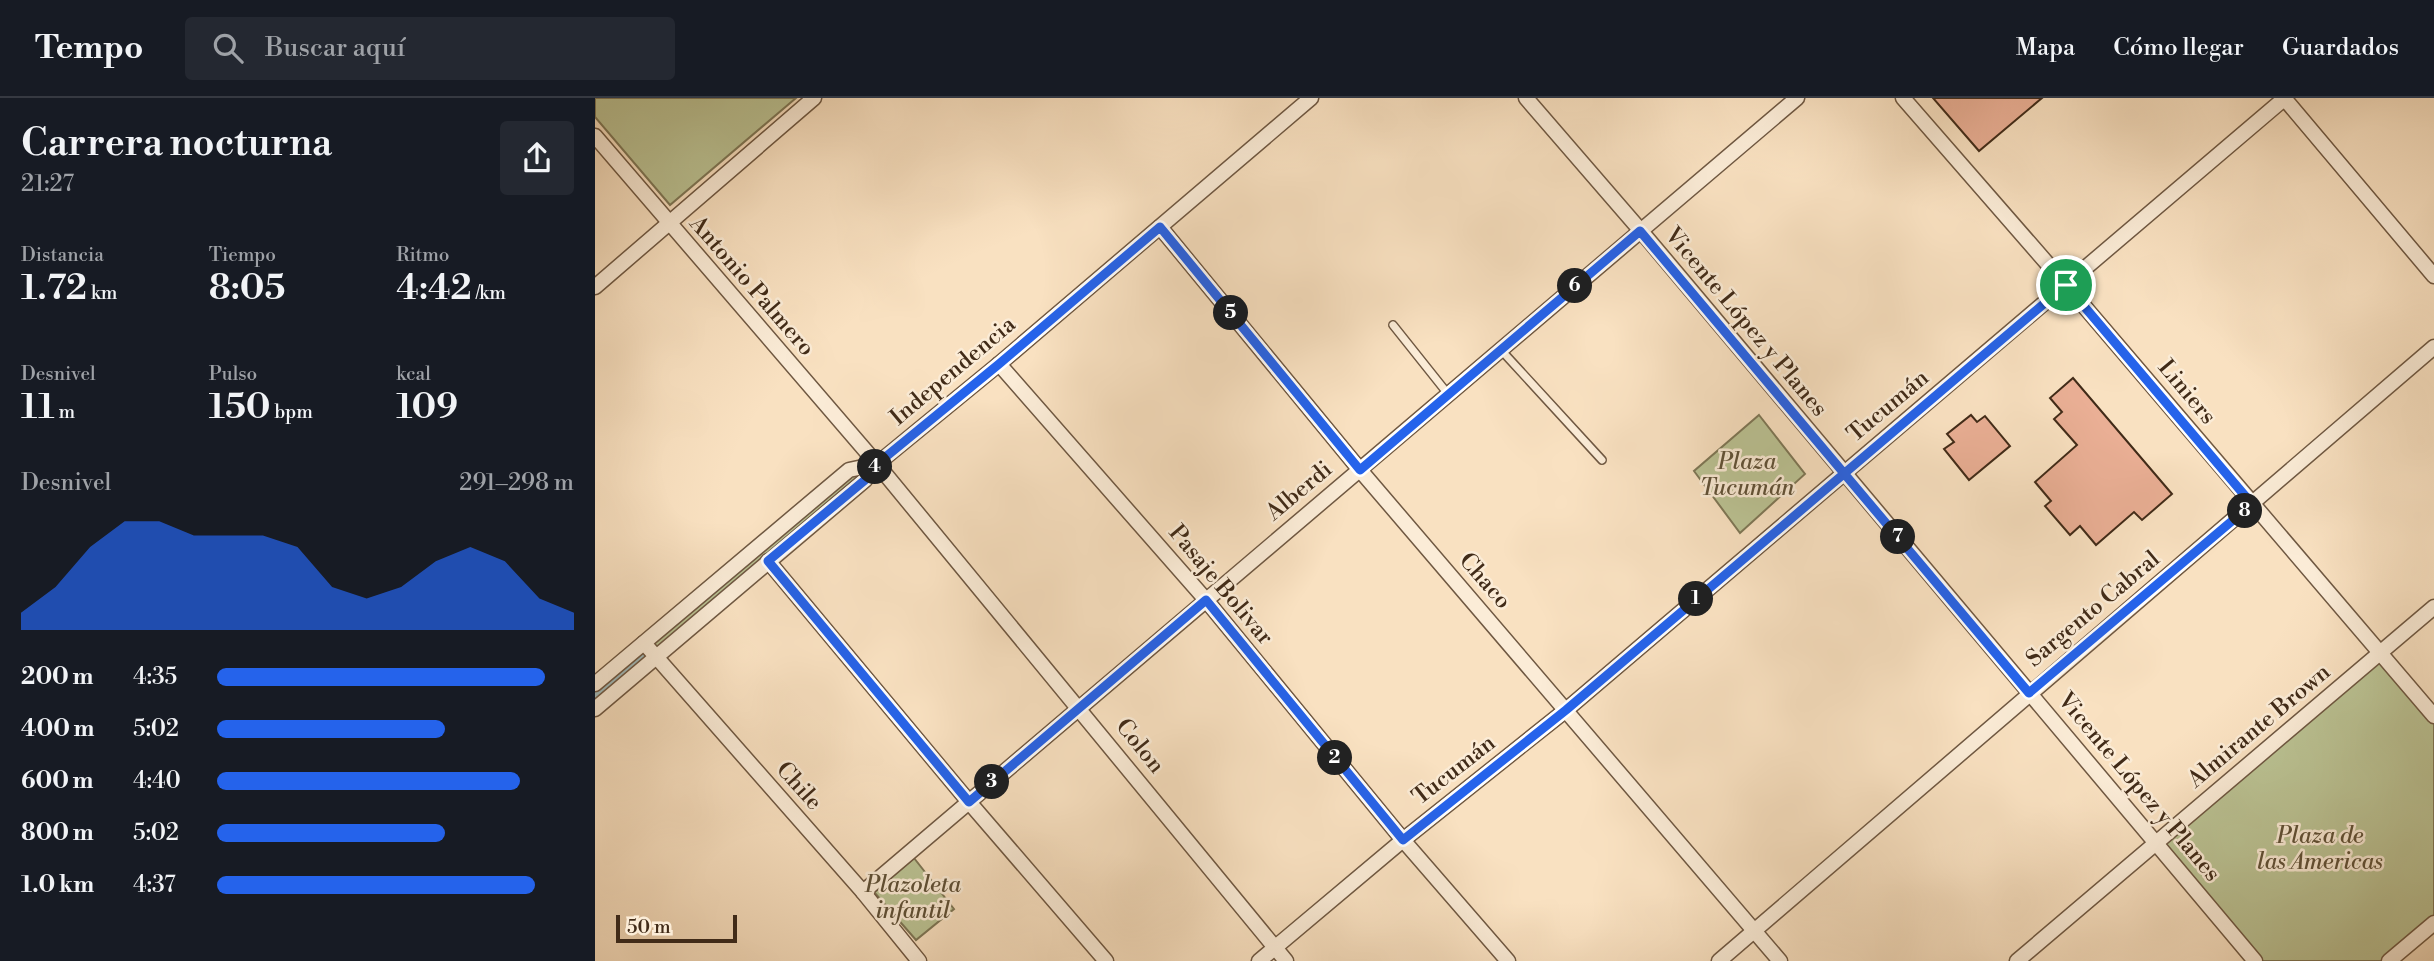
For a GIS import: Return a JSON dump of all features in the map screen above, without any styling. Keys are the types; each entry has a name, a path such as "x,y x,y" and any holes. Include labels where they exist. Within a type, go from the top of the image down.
{"street":[{"path":"595,287 814,98"},
{"name":"Independencia","path":"595,709 865,480 877,464 999,364 1311,98"},
{"name":"Vicente López y Planes","path":"1526,98 2255,961"},
{"name":"Alberdi","path":"863,892 1797,98"},
{"name":"Liniers","path":"1903,98 2434,716"},
{"path":"2284,98 2434,276"},
{"name":"Tucumán","path":"1259,961 1403,840 1566,710 2284,98"},
{"name":"Antonio Palmero","path":"595,136 877,464"},
{"name":"Chaco","path":"1160,227 1360,470 1780,961"},
{"name":"Sargento Cabral","path":"1719,961 2434,347"},
{"name":"Pasaje Bolivar","path":"999,364 1206,600 1403,840 1508,961"},
{"path":"595,684 849,470 877,464"},
{"name":"Colon","path":"877,464 1286,961"},
{"path":"768,561 1106,961"},
{"name":"Almirante Brown","path":"2017,961 2434,607"},
{"name":"Chile","path":"644,643 863,892 919,961"},
{"path":"2389,961 2434,923"}],"lane":[{"path":"1393,325 1448,394"},
{"path":"1501,349 1602,460"}],"green space":[{"path":"595,98 796,98 670,205 595,117"},
{"name":"Plaza Tucumán","path":"1759,415 1805,474 1740,533 1694,471"},
{"path":"863,473 595,703 595,692 851,474"},
{"name":"Plaza de las Americas","path":"2380,653 2434,716 2434,923 2389,961 2255,961 2156,842"},
{"name":"Plazoleta infantil","path":"914,858 954,909 916,940 874,892"}],"building":[{"path":"1933,98 2042,98 1979,151"},
{"path":"2073,378 2172,494 2142,520 2134,512 2096,545 2080,526 2070,535 2045,506 2051,501 2035,482 2077,445 2054,419 2062,412 2050,398"},
{"path":"1971,415 1977,422 1985,416 2010,446 1969,480 1944,449 1954,442 1947,434"}],"waterway":[{"path":"595,700 640,661"}],"route":[{"path":"2066,285 1844,474 1636,651 1566,710 1403,840 1206,600 969,802 768,561 865,480 877,464 1160,227 1360,470 1640,231 1844,474 2029,693 2252,504 2066,285"}]}
